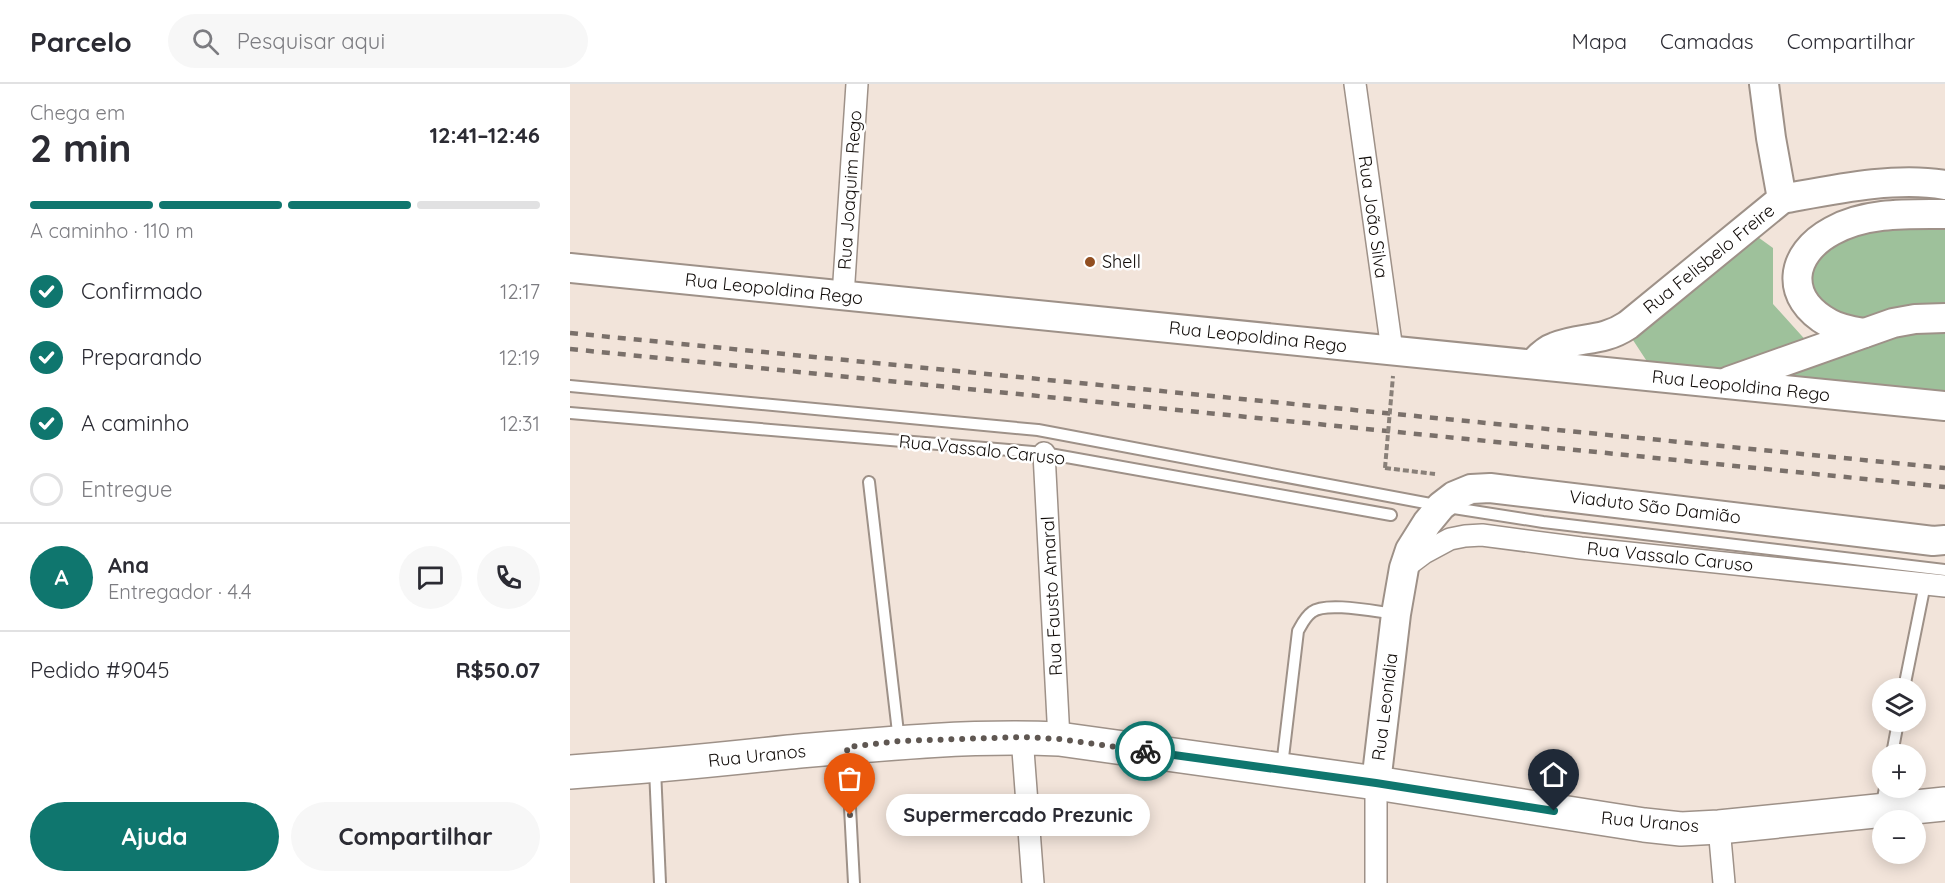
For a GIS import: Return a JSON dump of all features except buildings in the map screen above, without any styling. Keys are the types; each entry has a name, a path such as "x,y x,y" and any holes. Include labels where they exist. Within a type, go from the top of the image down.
{"main road":[{"name":"Rua Felisbelo Freire","path":"1533,364 1548,350 1557,346 1610,336 1628,325 1782,199 1764,84"},
{"path":"1782,199 1850,188 1915,182 1945,185"},
{"path":"1864,333 1830,324 1805,303 1796,282 1797,270 1802,260 1820,238 1854,222 1905,214 1945,214"},
{"name":"Rua Leopoldina Rego","path":"570,268 843,296 1392,363 1533,364 1945,406"},
{"path":"1721,384 1893,323 1915,318 1945,318"},
{"name":"Viaduto São Damião","path":"1404,568 1417,537 1441,506 1454,496 1471,489 1490,488 1933,541 1945,540"},
{"name":"Rua Leonídia","path":"1376,783 1396,614 1404,568"},
{"name":"Rua Uranos","path":"570,772 655,766 899,741 1022,737 1059,739 1376,783 1681,829 1719,827 1883,799 1945,804"}],"street":[{"name":"Rua Joaquim Rego","path":"843,296 857,84"},
{"name":"Rua João Silva","path":"1355,84 1392,363"},
{"name":"Rua Fausto Amaral","path":"1044,453 1059,739"},
{"name":"Rua Vassalo Caruso","path":"1404,568 1424,553 1450,539 1482,536 1935,585"},
{"path":"1022,737 1033,883"},
{"name":"Rua Leonídia","path":"1376,783 1376,883"},
{"path":"1719,827 1724,883"}],"lane":[{"path":"570,386 1038,430 1441,506 1543,522 1945,570"},
{"name":"Rua Vassalo Caruso","path":"570,413 1044,453 1391,515"},
{"path":"870,482 899,741"},
{"path":"1907,678 1935,585"},
{"path":"1282,770 1298,631 1305,619 1313,611 1325,607 1396,614"},
{"path":"847,747 854,883"},
{"path":"655,766 660,883"}],"path":[{"path":"1392,363 1386,468 1435,474"}],"green space":[{"path":"1945,216 1945,406 1721,384 1862,333 1791,288 1835,230"},
{"path":"1755,235 1773,248 1773,304 1810,345 1726,372 1648,363 1631,337"}],"railway":[{"path":"570,333 1945,468"},
{"path":"570,349 1945,487"}],"way so far":[{"path":"850,815 847,747 899,741 1022,737 1059,739 1145,751"}],"place":[{"name":"Shell","path":"1090,262"},
{"name":"Supermercado Prezunic","path":"850,815"}],"route":[{"path":"1145,751 1376,783 1554,811"}]}
